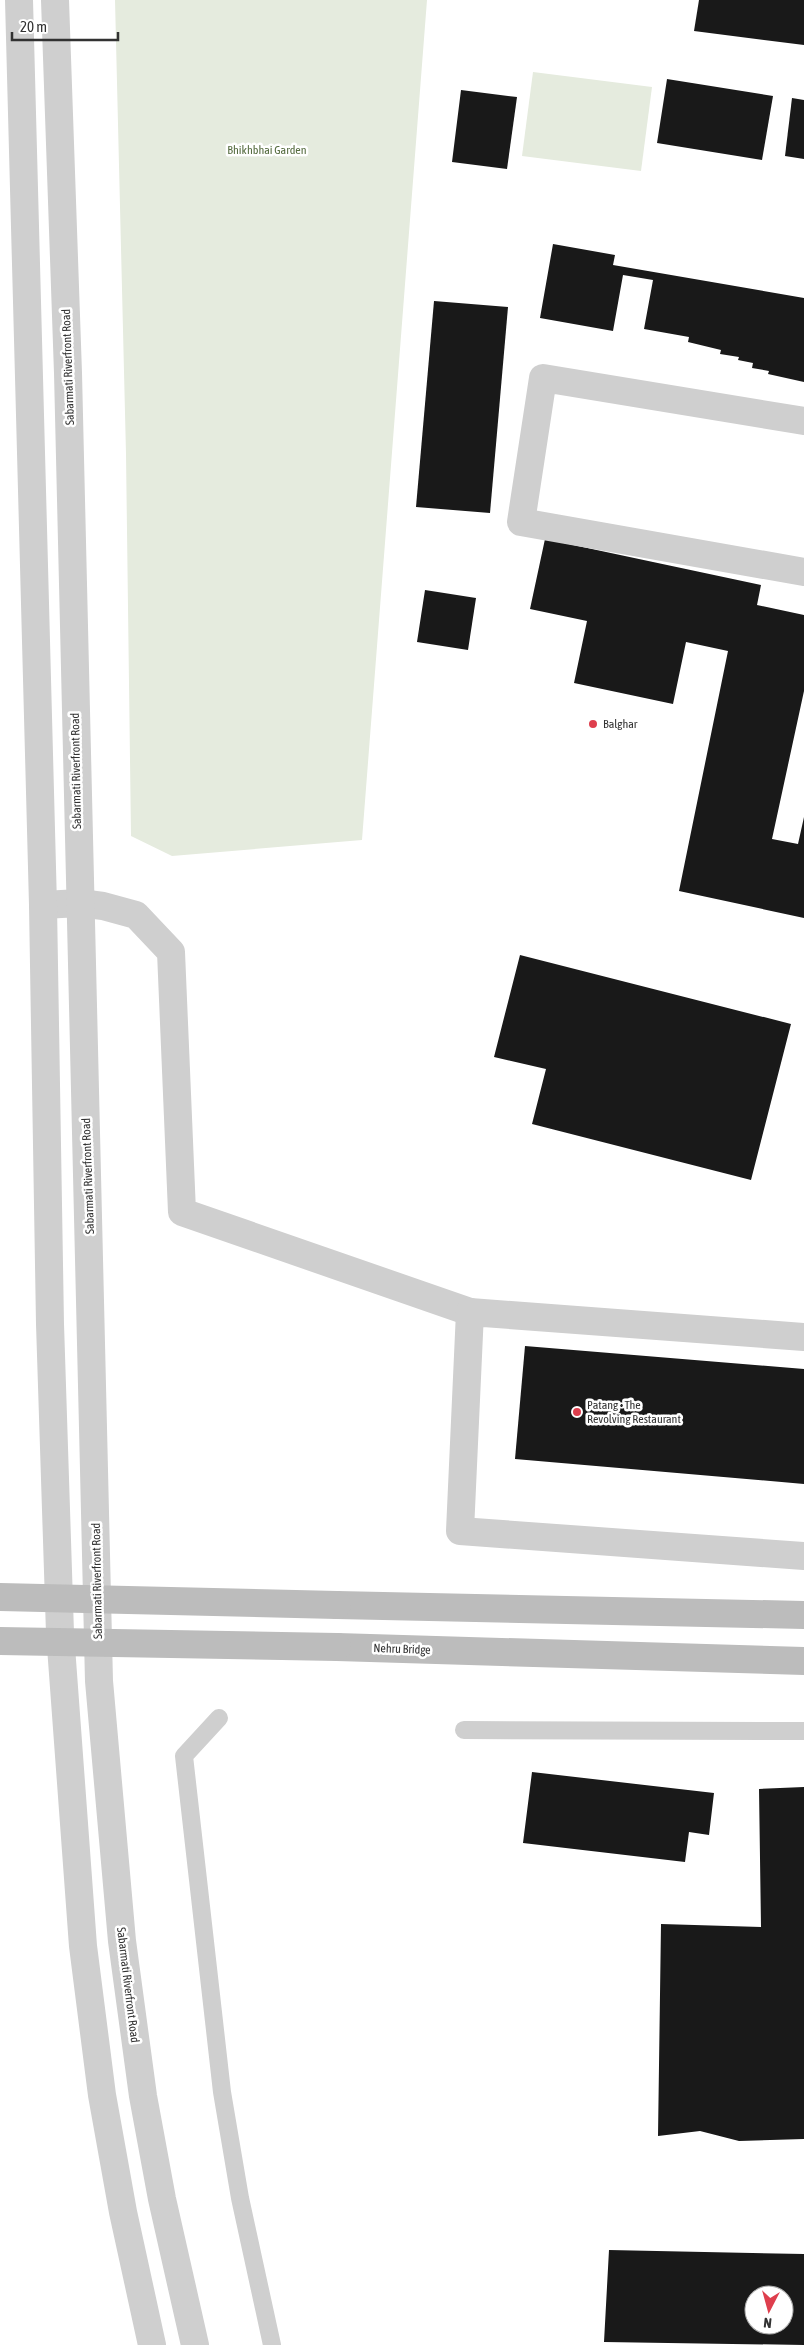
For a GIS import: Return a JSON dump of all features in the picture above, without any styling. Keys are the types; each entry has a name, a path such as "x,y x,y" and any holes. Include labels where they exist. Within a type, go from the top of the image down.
{"main road":[{"path":"0,1597 804,1615"},
{"name":"Nehru Bridge","path":"0,1641 337,1647 804,1661"}],"street":[{"path":"19,0 42,905 50,1324 60,1633 83,1946 102,2095 123,2212 152,2345"},
{"name":"Sabarmati Riverfront Road","path":"55,0 68,373 80,903 93,1349 99,1681 122,1942 143,2096 162,2199 195,2345"},
{"path":"804,422 543,378 521,522 804,572"},
{"path":"42,905 80,903 104,906 136,914 171,952 182,1212 470,1312 804,1337"},
{"path":"470,1312 460,1531 804,1556"}],"lane":[{"path":"219,1718 184,1756 222,2092 240,2198 272,2345"},
{"path":"464,1730 804,1731"}],"green space":[{"name":"Bhikhbhai Garden","path":"115,0 427,0 362,840 172,856 131,836 126,454"},
{"path":"533,72 652,87 641,171 522,156"}],"building":[{"path":"699,0 804,0 804,45 694,31"},
{"path":"667,79 773,96 762,160 657,143"},
{"path":"461,90 517,97 507,169 452,162"},
{"path":"792,98 804,100 804,159 785,156"},
{"path":"553,244 615,255 613,265 804,298 804,382 768,374 769,371 752,368 753,363 738,360 739,357 720,354 721,350 688,342 689,337 644,329 653,280 623,275 613,331 540,318"},
{"path":"434,301 508,307 490,513 416,507"},
{"path":"545,539 761,585 757,605 804,615 804,691 772,839 798,844 804,817 804,918 679,891 728,651 686,642 673,704 574,683 587,621 530,609"},
{"path":"425,590 476,598 468,650 417,642"},
{"path":"520,955 791,1024 751,1180 532,1124 546,1069 494,1057"},
{"path":"525,1346 804,1369 804,1484 515,1459"},
{"path":"532,1772 714,1793 709,1835 689,1832 685,1862 523,1843"},
{"path":"804,1787 804,2139 739,2141 700,2131 658,2136 661,1924 761,1927 759,1789"},
{"path":"609,2250 804,2254 804,2345 604,2342"}],"place":[{"name":"Balghar","path":"593,724"},
{"name":"Patang - The Revolving Restaurant","path":"577,1412"}]}
